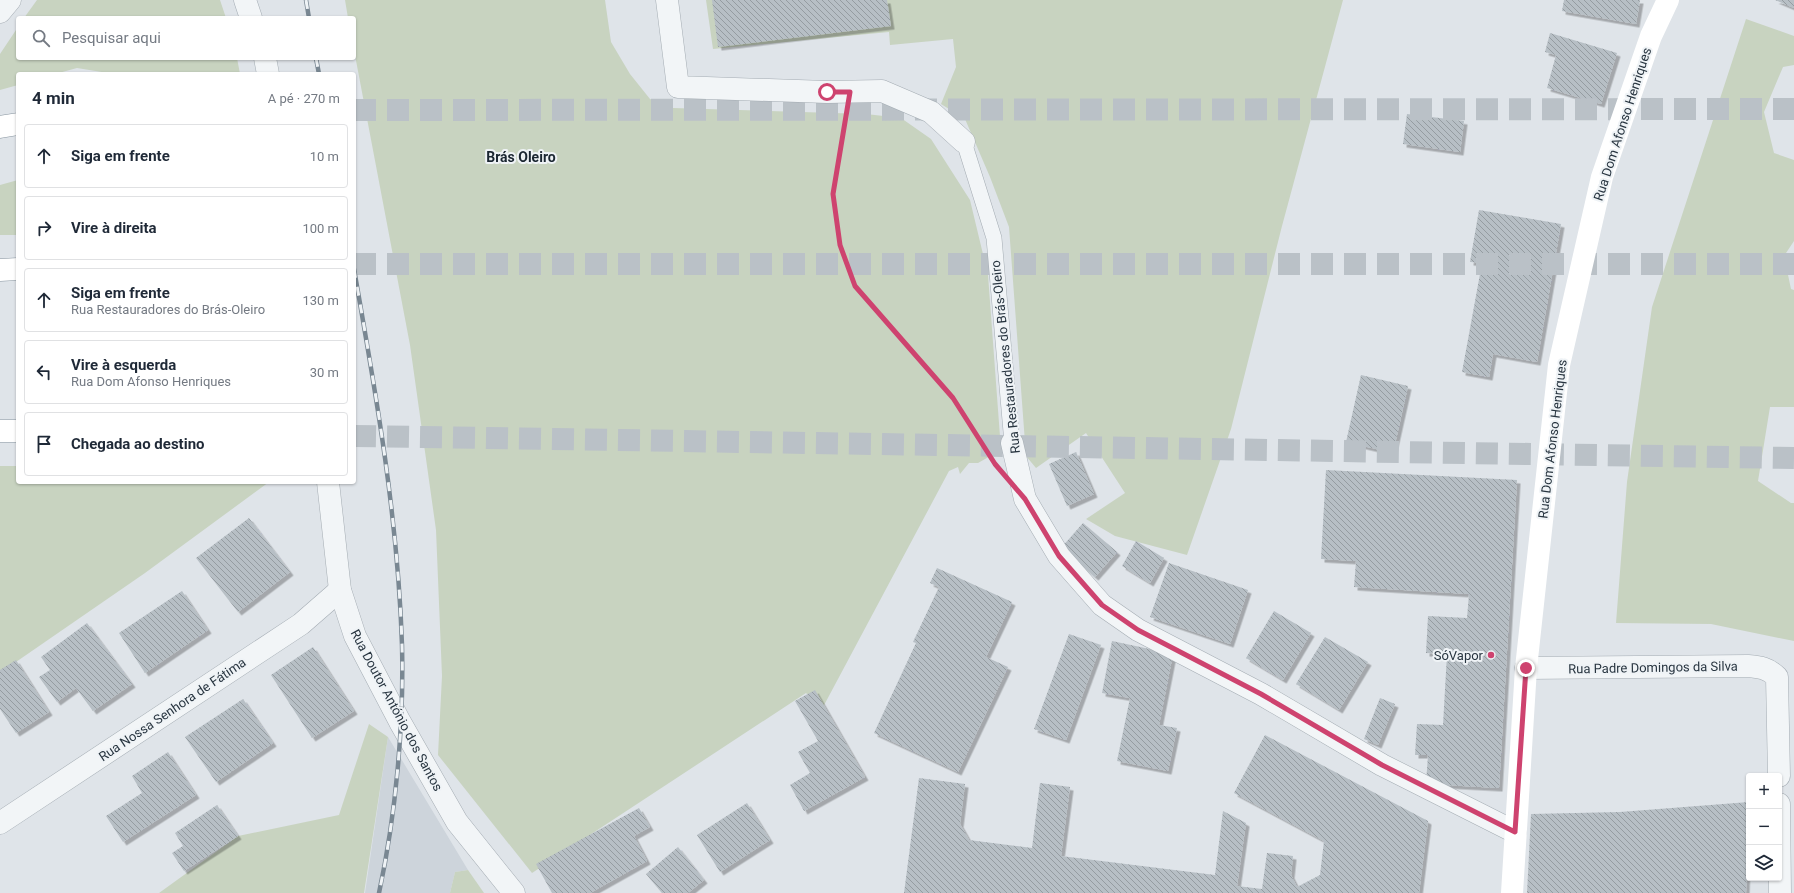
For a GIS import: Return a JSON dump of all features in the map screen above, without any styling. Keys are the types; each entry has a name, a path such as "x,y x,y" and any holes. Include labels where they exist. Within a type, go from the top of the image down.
{"main road":[{"name":"Rua Dom Afonso Henriques","path":"1512,893 1526,668 1559,365 1602,177 1651,36 1668,0"},
{"path":"0,127 16,124"},
{"path":"0,270 16,269"},
{"path":"0,431 16,431"}],"street":[{"path":"0,12 10,0"},
{"path":"245,0 251,16"},
{"path":"667,0 678,87 850,92 882,91 931,112 964,142"},
{"path":"265,60 268,72"},
{"name":"Rua Restauradores do Brás-Oleiro","path":"1012,443 1025,499 1059,556 1102,605 1138,630 1261,694 1382,765 1515,832"},
{"name":"Rua Doutor António dos Santos","path":"328,484 340,590 355,636 400,722 457,822 514,893"},
{"name":"Rua Nossa Senhora de Fátima","path":"0,823 301,624 340,590"},
{"name":"Rua Padre Domingos da Silva","path":"1526,668 1748,666 1770,670 1777,677 1778,773"},
{"path":"1779,809 1780,893"}],"lane":[{"name":"Rua Restauradores do Brás-Oleiro","path":"964,142 994,238 1012,443"}],"path":[{"path":"850,92 833,194 840,245 855,286 953,398 986,451"}],"shaded area":[{"path":"388,737 468,870 455,872 450,893 365,893"}],"green space":[{"path":"37,0 220,0 225,16 25,16"},
{"path":"345,0 605,0 611,42 630,74 650,99 673,108 866,114 901,118 931,139 970,200 988,275 1001,450 978,463 969,463 960,474 958,467 949,471 822,709 806,693 532,873 438,755 442,676 436,530 410,345 356,60 356,16 348,16"},
{"path":"706,0 1343,0 1282,226 1231,429 1187,555 1115,536 1086,519 1125,493 1086,433 1036,468 1026,456 1009,227 990,177 965,119 941,104 956,67 953,39 890,45 889,32 713,49"},
{"path":"1746,19 1794,36 1794,65 1783,67 1764,112 1774,153 1794,160 1794,241 1784,256 1791,289 1794,290 1794,407 1770,407 1758,481 1791,503 1794,503 1794,641 1711,624 1616,623 1627,482 1652,307"},
{"path":"16,30 16,60 237,60 240,72 102,72 77,68 62,72 16,72 16,86 0,90 0,54"},
{"path":"16,181 16,235 0,235 0,185"},
{"path":"0,466 16,466 16,484 266,484 145,573 0,673"},
{"path":"369,724 388,737 364,893 159,893 238,836 339,815"},
{"path":"468,870 484,893 450,893 455,872"}],"building":[{"path":"712,0 887,0 891,26 718,47"},
{"path":"1564,0 1640,0 1636,24 1562,11"},
{"path":"1775,0 1794,0 1794,8"},
{"path":"1550,33 1617,53 1601,104 1547,88 1556,55 1545,52"},
{"path":"1407,114 1464,121 1460,152 1403,144"},
{"path":"1479,210 1561,224 1537,362 1493,354 1489,377 1462,372 1482,263 1470,262"},
{"path":"1361,375 1408,386 1393,453 1346,442"},
{"path":"1076,452 1094,494 1067,506 1049,464"},
{"path":"1326,470 1517,480 1499,788 1426,784 1428,755 1415,755 1417,724 1443,725 1447,654 1426,653 1428,616 1467,618 1469,594 1354,587 1356,561 1321,559"},
{"path":"249,518 290,572 238,612 196,558"},
{"path":"1083,523 1117,552 1095,577 1061,548"},
{"path":"1136,541 1164,558 1150,583 1122,566"},
{"path":"1169,563 1248,590 1230,644 1150,617"},
{"path":"937,568 1012,602 986,657 1008,667 958,772 874,733 916,643 913,642 939,587 930,583"},
{"path":"182,591 208,630 145,673 119,633"},
{"path":"1274,611 1311,633 1283,680 1246,658"},
{"path":"87,623 132,684 93,711 76,688 57,702 39,677 50,670 41,657"},
{"path":"1069,634 1101,645 1066,740 1034,729"},
{"path":"1325,637 1368,662 1339,710 1296,684"},
{"path":"1112,641 1173,654 1159,725 1177,728 1168,771 1117,761 1130,698 1102,693"},
{"path":"313,647 354,711 312,738 271,675"},
{"path":"16,660 49,712 16,733 0,709 0,670"},
{"path":"815,690 865,777 804,811 790,785 810,773 798,752 818,741 795,701"},
{"path":"1380,698 1395,704 1378,745 1364,739"},
{"path":"243,699 273,743 216,782 185,737"},
{"path":"1265,735 1428,821 1419,893 904,893 919,778 965,784 960,824 969,840 1032,848 1040,783 1070,787 1061,856 1215,875 1223,811 1246,823 1237,886 1262,889 1267,853 1293,856 1291,875 1297,887 1320,875 1324,841 1234,793"},
{"path":"168,752 196,795 123,842 106,816 142,793 132,776"},
{"path":"1746,802 1746,893 1527,893 1531,814 1620,812"},
{"path":"747,803 770,840 720,872 697,835"},
{"path":"217,805 238,836 184,871 172,853 183,846 175,833"},
{"path":"639,808 650,827 634,836 647,861 590,893 552,893 536,864"},
{"path":"678,847 704,880 688,893 662,893 646,874"}],"tunnel":[{"path":"356,110 1794,109"},
{"path":"356,264 1794,264"},
{"path":"356,436 1794,458"}],"railway":[{"path":"306,0 309,16"},
{"path":"316,60 319,72"},
{"path":"356,281 378,409 391,503 400,598 402,645 402,706 398,769 390,832 379,893"}],"place":[{"name":"SóVapor","path":"1491,655"}],"district":[{"name":"Brás Oleiro","path":"521,157"}],"route":[{"path":"827,92 850,92 833,194 840,245 855,286 953,398 995,464 1025,499 1059,556 1102,605 1138,630 1261,694 1382,765 1515,832 1526,668"}]}
